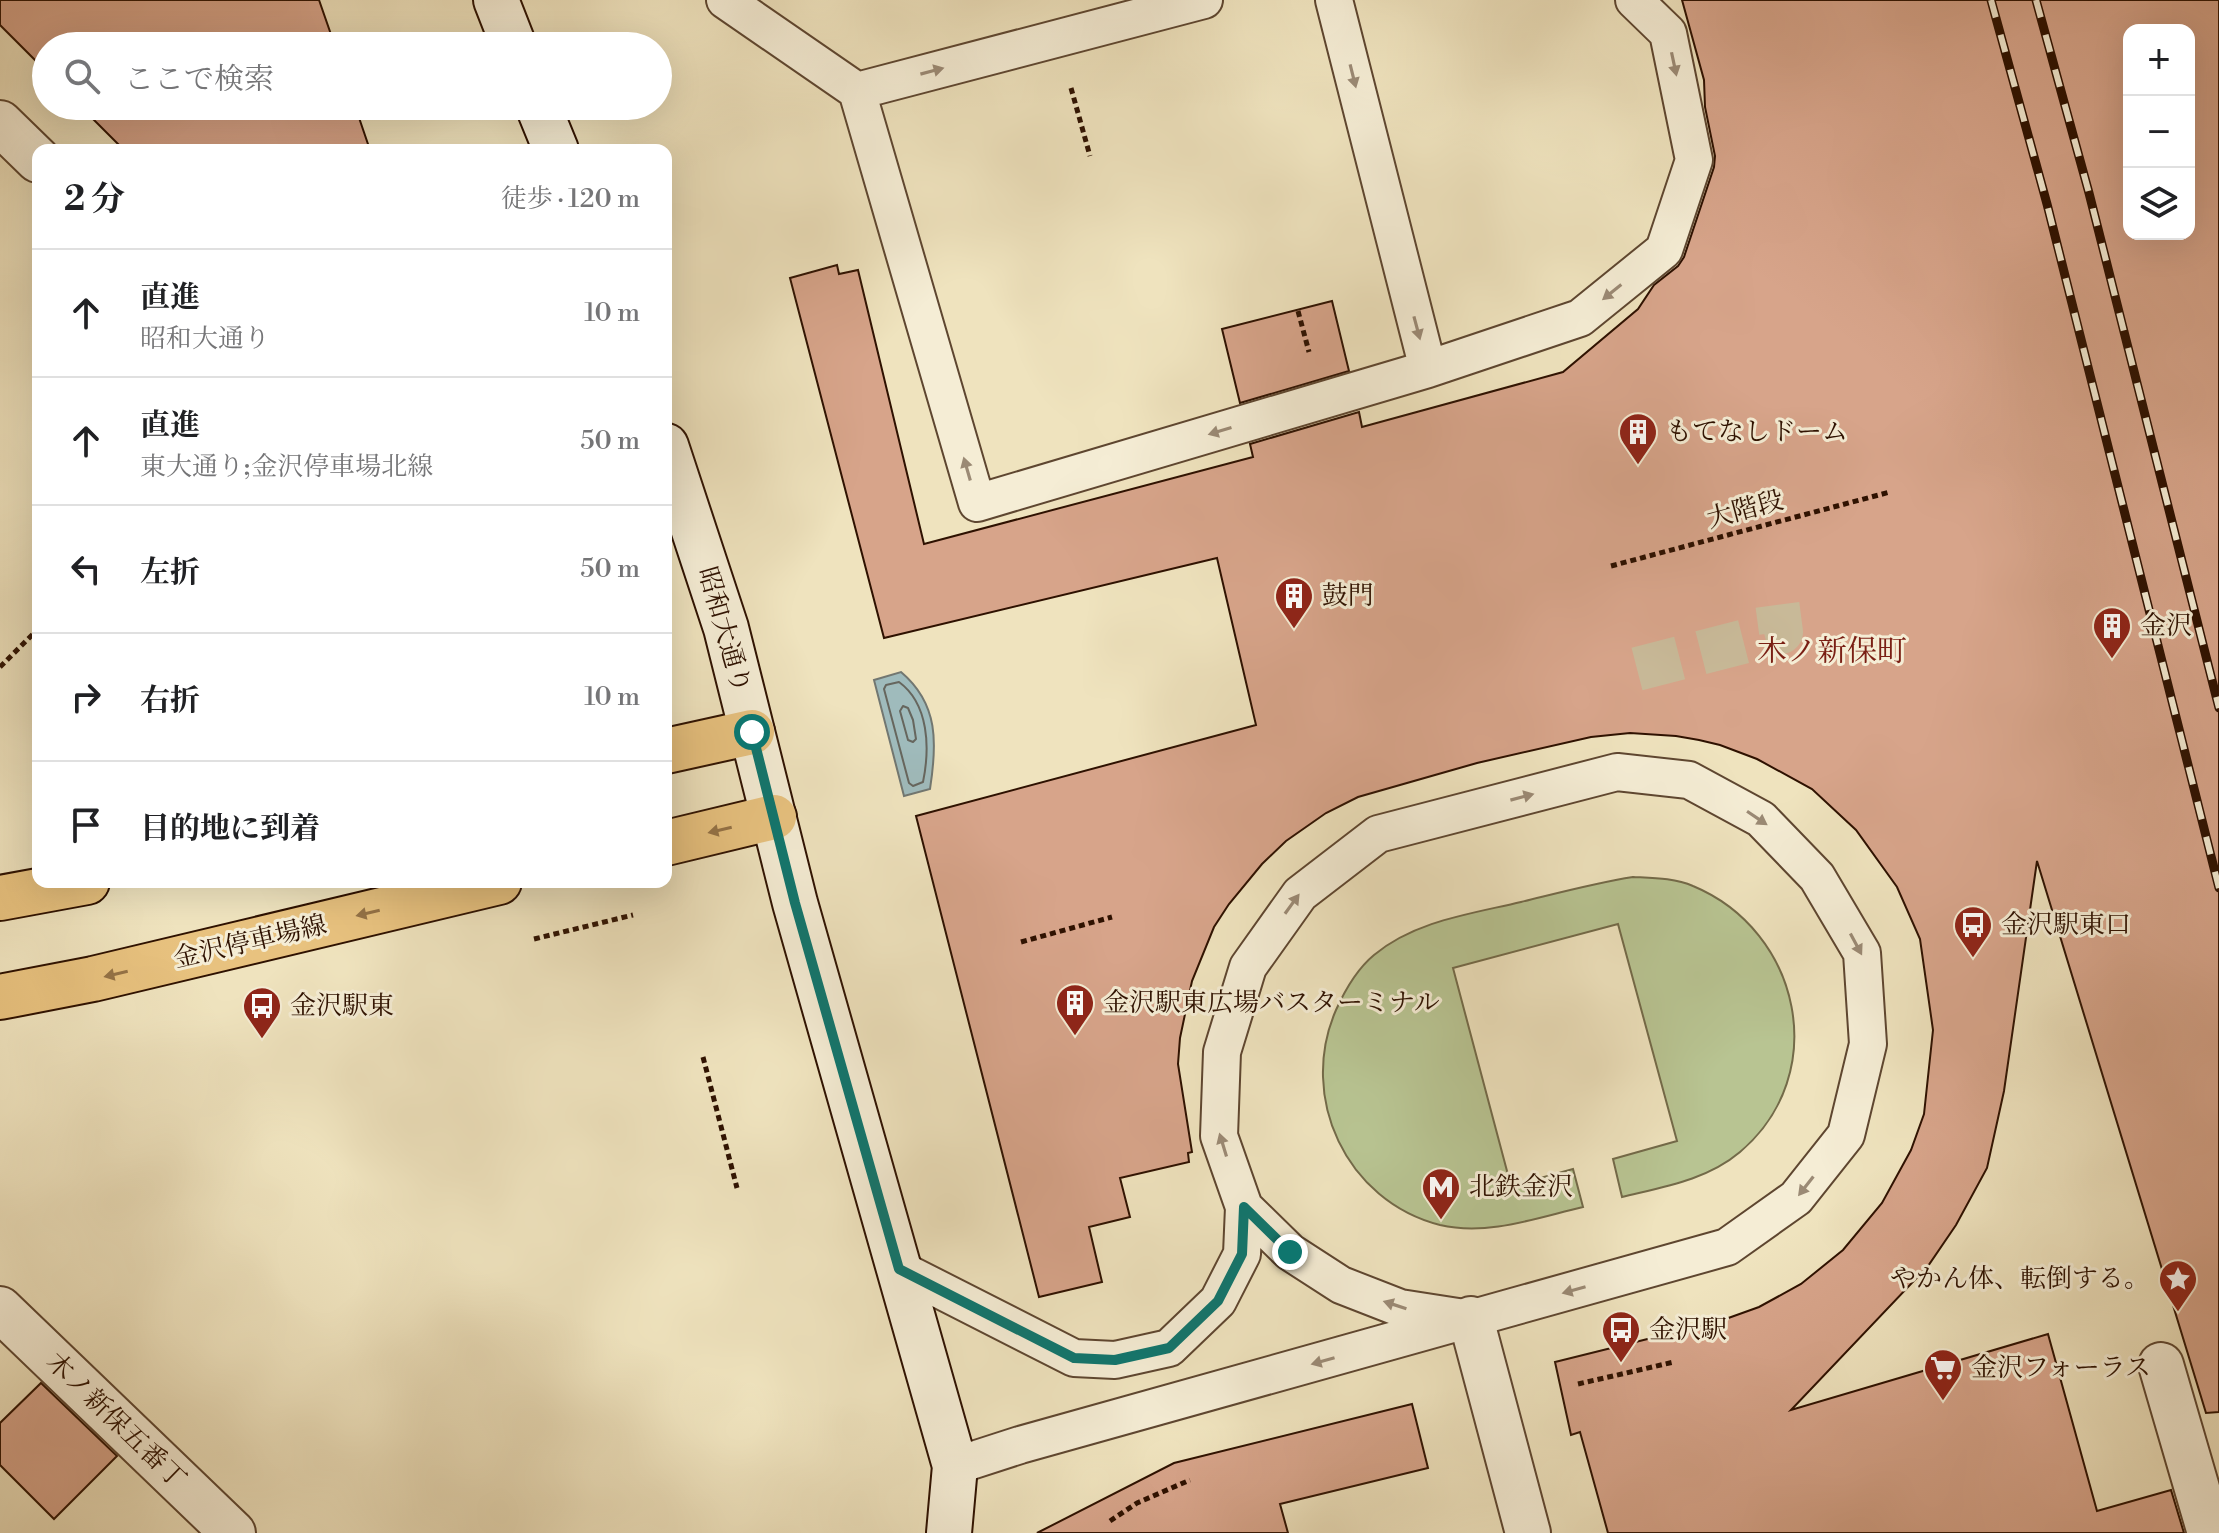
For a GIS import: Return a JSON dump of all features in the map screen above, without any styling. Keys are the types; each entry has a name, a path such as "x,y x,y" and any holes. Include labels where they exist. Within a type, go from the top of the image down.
{"main road":[{"path":"496,0 509,32"},
{"path":"544,120 554,144"},
{"path":"0,123 32,154"},
{"name":"昭和大通り","path":"672,464 726,628 795,903 955,1466"},
{"path":"672,750 752,732"},
{"path":"672,842 774,817"},
{"path":"0,898 54,888"},
{"name":"金沢停車場線","path":"0,997 93,979 474,888"},
{"name":"木ノ新保五番丁","path":"0,1309 233,1533"},
{"path":"1471,1319 1528,1533"},
{"path":"2161,1365 2210,1533"},
{"path":"949,1533 955,1466"}],"lane":[{"path":"725,0 857,91 977,503 1428,369 1580,318 1664,250 1694,160 1668,33 1634,0"},
{"path":"857,91 1204,0"},
{"path":"1334,0 1428,369"},
{"path":"899,1269 1074,1358 1115,1360 1169,1348 1218,1301 1242,1254 1244,1207 1219,1136 1222,1052 1248,967 1300,894 1378,834 1617,772 1689,780 1761,819 1817,877 1862,953 1868,1044 1846,1135 1796,1198 1727,1247 1020,1445 955,1466"},
{"path":"1244,1207 1290,1252 1341,1285 1400,1308 1471,1319"}],"path":[{"name":"大階段","path":"1611,566 1890,492"},
{"path":"0,667 32,635"},
{"path":"534,939 633,915"},
{"path":"1021,942 1112,917"},
{"path":"703,1057 737,1188"},
{"path":"1578,1384 1674,1362"},
{"path":"1110,1521 1137,1503 1190,1480"}],"green space":[{"path":"1633,877 1686,883 1730,907 1759,936 1780,969 1792,1007 1794,1045 1787,1084 1769,1120 1727,1162 1684,1181 1622,1197 1613,1159 1677,1141 1618,924 1453,968 1511,1186 1573,1169 1583,1207 1512,1224 1458,1228 1440,1225 1407,1212 1379,1194 1356,1169 1338,1141 1327,1110 1323,1077 1326,1043 1336,1010 1362,967 1390,943 1425,926"}],"water":[{"path":"901,672 923,697 929,711 934,741 930,789 904,796 874,680"}],"building":[{"path":"0,0 319,0 330,32 32,32 32,57 0,25"},
{"path":"1682,0 2219,0 2219,1412 2206,1413 2037,861 2004,1091 1987,1168 1956,1225 1928,1266 1791,1410 2048,1334 2097,1511 2171,1490 2184,1533 1608,1533 1580,1432 1571,1435 1555,1362 1720,1321 1759,1307 1801,1284 1843,1250 1882,1203 1911,1150 1924,1114 1933,1030 1920,939 1897,887 1856,830 1812,789 1757,759 1699,740 1630,733 1591,737 1477,763 1358,797 1326,813 1286,841 1229,904 1214,927 1192,981 1178,1064 1192,1152 1188,1153 1189,1162 1120,1178 1130,1217 1089,1227 1102,1282 1039,1297 916,816 1256,725 1217,558 884,638 790,278 837,265 839,274 858,270 924,544 1253,457 1250,444 1359,412 1362,427 1563,372 1638,309 1654,285 1678,266 1684,257 1714,167 1715,156 1705,107 1704,80"},
{"path":"94,120 360,120 368,144 118,144"},
{"path":"1332,301 1349,371 1240,403 1222,329"},
{"path":"41,1383 117,1456 54,1519 0,1465 0,1423"},
{"path":"1412,1404 1428,1468 1280,1504 1288,1533 1037,1533 1174,1463"}],"tunnel":[{"path":"1637,669 1781,632 1776,594"}],"railway":[{"path":"1991,0 2047,204 2219,888"},
{"path":"2036,0 2089,193 2219,708"}],"place":[{"name":"もてなしドーム","path":"1638,466"},
{"name":"鼓門","path":"1294,630"},
{"name":"金沢","path":"2112,660"},
{"name":"金沢駅東口","path":"1973,959"},
{"name":"金沢駅東広場バスターミナル","path":"1075,1037"},
{"name":"金沢駅東","path":"262,1040"},
{"name":"北鉄金沢","path":"1441,1221"},
{"name":"やかん体、転倒する。","path":"2178,1313"},
{"name":"金沢駅","path":"1621,1364"},
{"name":"金沢フォーラス","path":"1943,1402"}],"district":[{"name":"木ノ新保町","path":"1832,652"}],"route":[{"path":"752,732 795,903 899,1269 1074,1358 1115,1360 1169,1348 1218,1301 1242,1254 1244,1207 1290,1252"}]}
